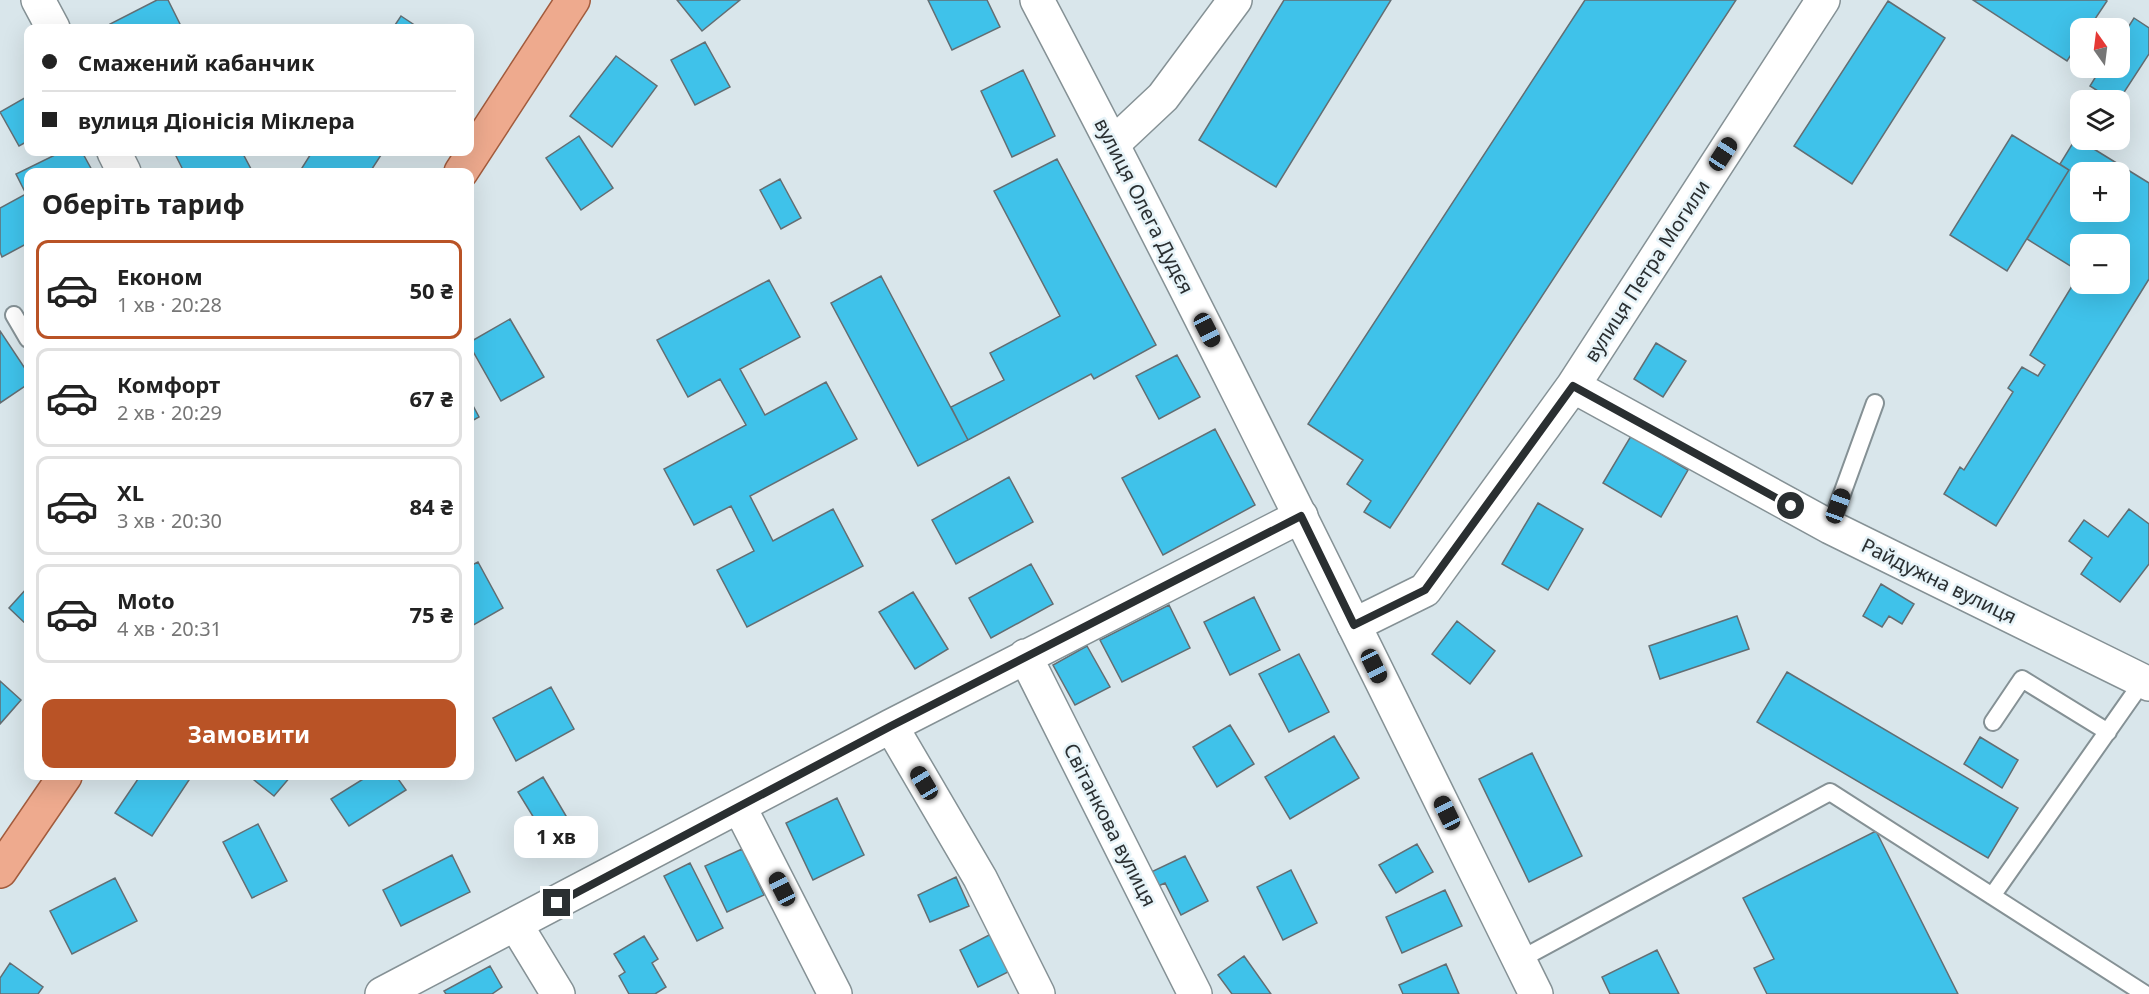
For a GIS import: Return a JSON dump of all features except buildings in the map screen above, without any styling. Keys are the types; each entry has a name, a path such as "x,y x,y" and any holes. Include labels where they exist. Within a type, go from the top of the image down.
{"main road":[{"path":"474,152 573,0"},
{"path":"0,871 62,780"}],"street":[{"path":"38,0 51,24"},
{"name":"вулиця Олега Дудєя","path":"1037,0 1113,144 1301,516 1536,994"},
{"path":"1113,144 1163,96 1236,0"},
{"name":"вулиця Петра Могили","path":"1354,625 1425,590 1573,386 1823,0"},
{"name":"Райдужна вулиця","path":"1573,386 1830,527 2146,682"},
{"path":"382,994 1025,656 1301,516"},
{"name":"Світанкова вулиця","path":"1025,656 1196,994"},
{"path":"891,726 980,878 1038,994"},
{"path":"739,806 835,994"},
{"path":"516,925 558,994"}],"lane":[{"path":"14,315 24,332"},
{"path":"1830,527 1875,403"},
{"path":"1993,722 2022,679 2108,732"},
{"path":"1992,896 2146,682"},
{"path":"1519,960 1830,792 2145,994"}],"route":[{"path":"557,903 1025,656 1301,516 1354,625 1425,590 1573,386 1791,506"}]}
